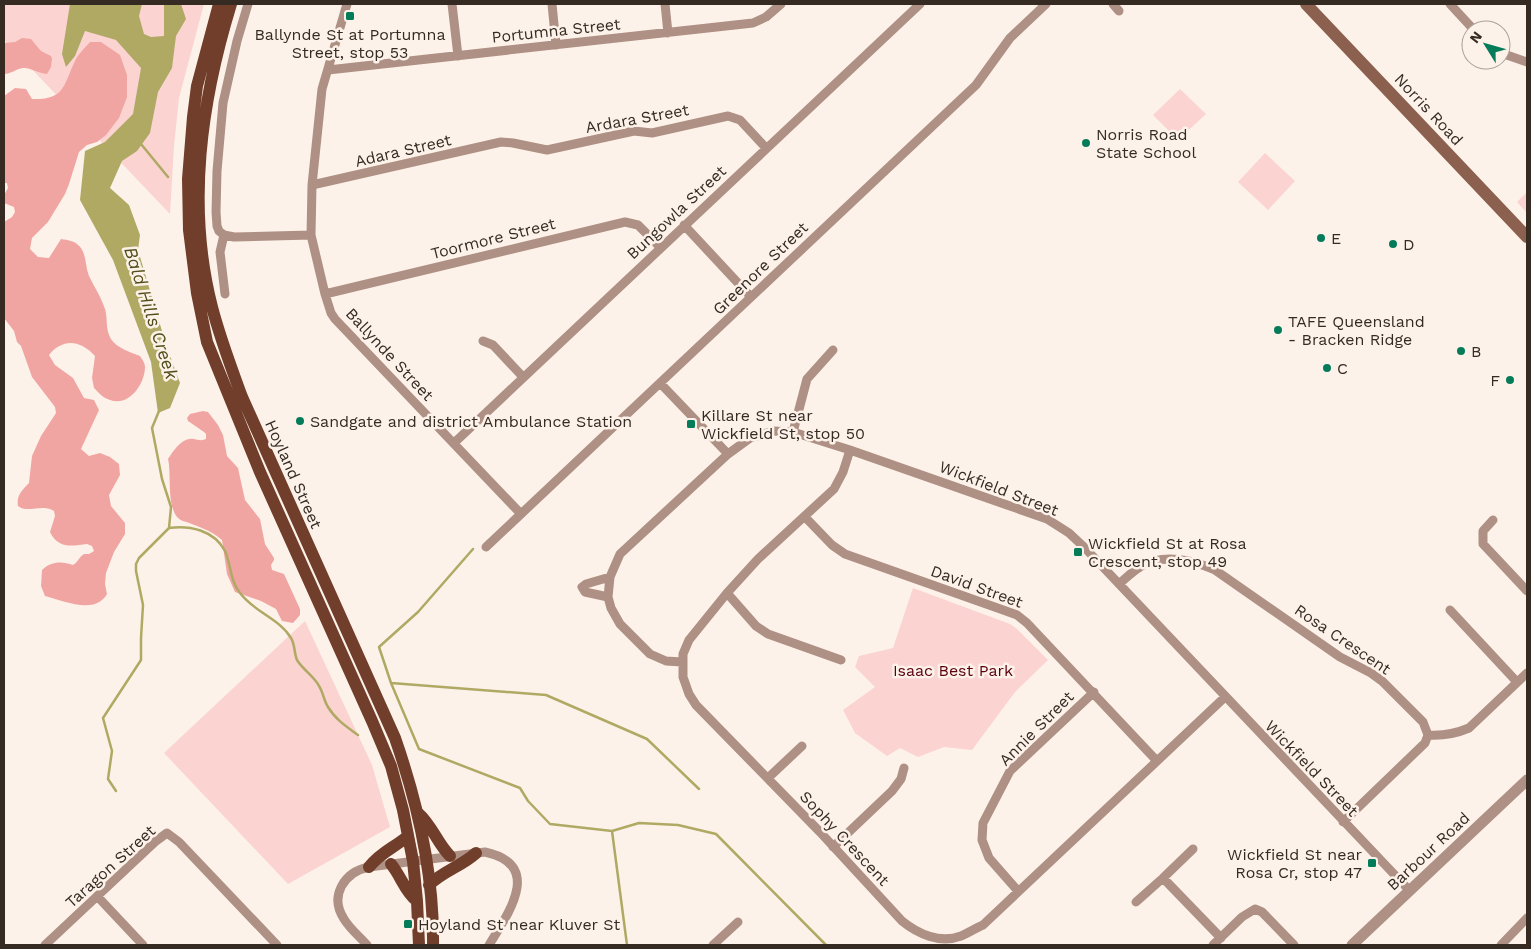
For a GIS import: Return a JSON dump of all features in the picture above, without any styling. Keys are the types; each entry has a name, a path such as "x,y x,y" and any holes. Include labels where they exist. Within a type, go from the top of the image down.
{"main road":[{"name":"Hoyland Street","path":"219,4 197,86 188,178 189,230 197,293 208,342 260,472 391,766 413,861 419,945"},
{"name":"Hoyland Street","path":"231,4 207,96 200,156 199,203 201,238 212,306 223,346 242,397 395,738 409,778 418,813 426,859 433,945"},
{"name":"Norris Road","path":"1306,4 1527,237"},
{"path":"418,813 427,820 439,842 450,856"},
{"path":"369,867 378,855 408,836"},
{"path":"429,885 441,875 468,861 476,853"},
{"path":"391,864 411,896 417,902"}],"street":[{"path":"248,4 237,41 223,103 217,171 217,226 224,235 234,237 310,236"},
{"name":"Ballynde Street","path":"347,4 322,89 312,185 310,236 329,308 335,319 521,514"},
{"path":"452,4 458,56"},
{"path":"552,4 556,45"},
{"path":"665,4 668,33"},
{"name":"Portumna Street","path":"328,70 753,23 766,17 781,4"},
{"name":"Bungowla Street","path":"454,443 920,4"},
{"name":"Greenore Street","path":"486,546 976,85 1010,38 1046,4"},
{"path":"1450,4 1465,20"},
{"path":"1511,56 1527,62"},
{"name":"Ardara Street","path":"501,142 547,150 634,131 652,133 728,116 740,120 766,148"},
{"name":"Adara Street","path":"312,185 501,142"},
{"name":"Toormore Street","path":"325,294 625,222 638,225 660,247"},
{"path":"684,225 751,297"},
{"path":"224,235 220,252 225,294"},
{"path":"483,341 493,346 523,377"},
{"path":"793,432 807,379 833,350"},
{"path":"660,383 728,454"},
{"name":"Wickfield Street","path":"682,662 666,661 650,654 620,624 611,608 608,597 610,577 620,554 728,454 750,438 773,431 793,432 850,450 1046,519 1069,533 1410,891"},
{"name":"Sophy Crescent","path":"850,450 844,472 834,489 758,559 726,593 689,640 682,662 685,682 689,694 696,705 768,778 902,921 914,931 945,942 982,925 1225,697"},
{"name":"David Street","path":"805,517 832,545 845,554 1017,615 1027,622 1157,761"},
{"path":"1493,520 1483,531 1483,544 1527,591"},
{"name":"Rosa Crescent","path":"1119,584 1140,566 1171,558 1202,564 1215,570 1340,657 1371,672 1423,722 1428,734"},
{"path":"608,597 585,592 582,587 610,577"},
{"path":"726,593 756,626 768,634 841,660"},
{"path":"1450,610 1518,682"},
{"path":"1343,822 1425,743 1428,734 1442,736 1469,728 1527,673"},
{"name":"Annie Street","path":"1018,891 989,858 982,840 983,823 1010,771 1094,692"},
{"path":"768,778 802,746"},
{"path":"833,847 892,791 901,779 904,768"},
{"name":"Barbour Road","path":"1352,945 1527,780"},
{"name":"Taragon Street","path":"45,945 165,834 169,834 179,842 277,945"},
{"path":"1136,902 1194,849"},
{"path":"367,945 343,918 338,903 341,886 357,870 485,852 499,856 510,865 517,878 518,887 513,904 489,945"},
{"path":"1163,878 1221,938"},
{"path":"97,896 143,945"},
{"path":"1213,945 1242,917 1255,909 1262,912 1294,945"},
{"path":"1501,945 1527,918"},
{"path":"713,945 738,922"}],"green space":[{"path":"4,4 204,4 179,98 170,214 4,40"},
{"path":"1180,89 1206,114 1178,140 1153,115"},
{"path":"1265,153 1295,181 1268,210 1238,182"},
{"path":"1527,192 1527,213 1517,202"},
{"name":"Isaac Best Park","path":"913,588 1010,624 1048,660 1015,692 972,750 944,747 918,757 900,748 887,756 855,733 843,710 875,687 855,667 859,656 893,648"},
{"path":"305,621 372,765 390,827 288,884 164,753"}],"shaded area":[{"path":"22,38 31,39 41,51 51,56 51,67 47,74 25,68 4,74 4,43 15,42"},
{"path":"90,42 101,42 120,55 127,75 127,97 119,118 106,135 97,142 87,145 79,152 65,194 48,222 32,238 30,249 38,257 49,258 61,239 72,241 81,248 88,274 105,309 108,332 111,339 120,347 140,356 145,366 142,380 135,392 123,400 117,401 105,398 94,388 92,378 95,356 89,351 78,344 72,343 60,346 49,355 55,365 73,378 84,398 94,400 99,410 81,449 89,456 100,453 110,457 119,464 120,475 109,495 111,506 125,523 125,534 114,552 106,573 105,584 107,594 95,604 79,605 45,596 41,586 42,570 49,565 57,563 73,565 84,554 94,551 92,546 87,544 61,544 50,532 55,516 54,511 45,508 26,509 18,506 19,496 29,483 32,456 41,436 56,413 55,407 32,377 14,331 4,318 4,222 12,217 15,212 14,207 4,203 4,195 8,188 7,183 4,183 4,96 15,88 26,89 32,99 43,99 57,94 65,84 76,58"},
{"path":"203,411 208,412 218,425 223,435 227,456 238,468 245,500 260,519 265,544 274,558 271,565 272,570 284,574 300,609 300,615 293,623 282,621 276,609 261,601 235,592 227,574 222,540 209,531 183,521 177,517 174,511 171,503 168,459 182,442 190,439 206,439 206,434 188,421 187,418 190,414"}],"water":[{"path":"70,4 142,4 139,16 144,34 151,37 164,36 164,4 181,4 186,19 176,36 172,68 158,92 150,133 137,151 122,161 110,188 129,205 140,235 138,250 167,348 180,383 170,408 158,413 151,362 113,260 80,200 85,151 105,142 133,114 141,68 116,40 85,31 75,56 66,67 62,54"}],"waterway":[{"path":"141,144 168,177"},
{"name":"Bald Hills Creek","path":"159,411 152,428 162,479 171,507 169,528 185,527 200,530 220,544 225,551 232,578 240,593 252,605 286,631 292,640 297,660 317,682 331,711 358,735"},
{"path":"116,791 108,779 112,751 103,718 141,660 143,605 136,564 139,558 169,528"},
{"name":"Bald Hills Creek","path":"473,549 418,612 379,647 391,683 419,749 520,788 528,801 550,824 612,831 639,823 678,825 716,834 826,945"},
{"path":"391,683 546,695 647,739 699,789"},
{"path":"612,831 627,945"}],"place":[{"name":"Ballynde St at Portumna Street, stop 53","path":"350,16"},
{"name":"Norris Road State School","path":"1086,143"},
{"name":"E","path":"1321,238"},
{"name":"D","path":"1393,244"},
{"name":"TAFE Queensland - Bracken Ridge","path":"1278,330"},
{"name":"B","path":"1461,351"},
{"name":"C","path":"1327,368"},
{"name":"F","path":"1510,380"},
{"name":"Sandgate and district Ambulance Station","path":"300,421"},
{"name":"Killare St near Wickfield St, stop 50","path":"691,424"},
{"name":"Wickfield St at Rosa Crescent, stop 49","path":"1078,552"},
{"name":"Wickfield St near Rosa Cr, stop 47","path":"1372,863"},
{"name":"Hoyland St near Kluver St","path":"408,924"}]}
